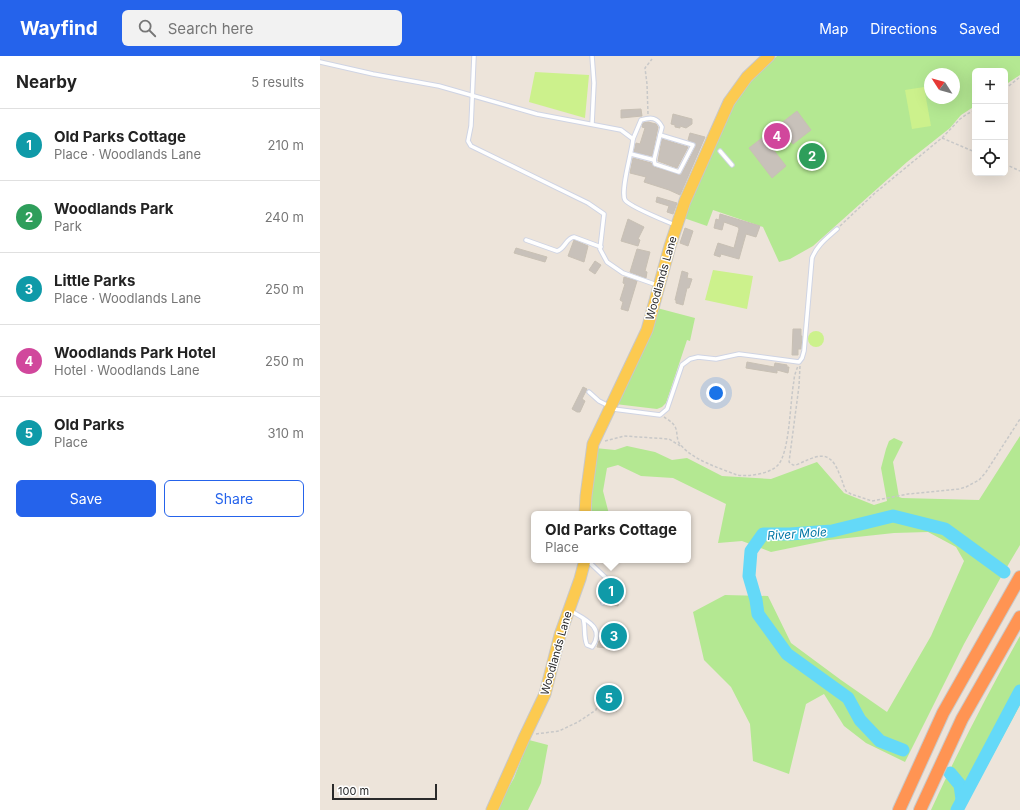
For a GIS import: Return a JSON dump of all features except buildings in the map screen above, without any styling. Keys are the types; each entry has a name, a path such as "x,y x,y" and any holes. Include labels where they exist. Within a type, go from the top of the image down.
{"highway":[{"path":"899,810 943,713 1020,577"},
{"path":"920,810 962,719 1020,617"}],"main road":[{"name":"Woodlands Lane","path":"585,511 593,444 647,330 676,225 690,190 729,102 747,76 769,56"},
{"name":"Woodlands Lane","path":"492,810 545,694 560,635 585,563"}],"lane":[{"path":"474,56 471,126 468,141 471,146 588,203 604,214 600,249 607,262 623,273 660,286"},
{"path":"592,56 594,83 592,124"},
{"path":"320,62 373,74 439,86 537,114 621,130 633,139"},
{"path":"660,134 693,145 679,172 655,164 654,160 660,134 662,127 659,121 655,118 641,120 633,139 624,186 624,194 626,201 633,206 676,225"},
{"path":"720,152 732,165"},
{"path":"631,154 654,160"},
{"path":"589,392 599,401 610,407 661,414 667,409 671,401 682,365 690,358 716,359 739,354 799,362 804,351 812,258 814,251 838,229"},
{"path":"526,240 557,250 560,250 571,237 601,246"},
{"path":"589,563 606,578 607,584 603,603"},
{"path":"568,610 583,618 595,627 597,632 595,644 592,647 587,645 584,638 585,625 583,618"}],"path":[{"path":"648,118 645,68 652,59"},
{"path":"1008,87 1020,77"},
{"path":"838,229 875,193 942,138 960,119 972,112"},
{"path":"942,138 972,151"},
{"path":"1008,165 1020,171"},
{"path":"799,362 801,368 800,386 789,462 796,465 819,456 829,458 837,468 846,491 872,501 908,494 958,489 979,480 986,472 1020,418"},
{"path":"593,444 624,436 669,439 694,456 737,475 743,476 760,474 777,466 782,458 787,437 794,379 799,362"},
{"path":"661,414 674,424 678,440 684,448"},
{"path":"525,736 559,731 578,722 596,710 599,697"}],"green space":[{"path":"777,56 1020,56 1020,75 1008,83 1008,68 972,68 972,108 961,115 950,128 907,162 813,246 790,259 779,262 763,227 713,210 707,226 684,218 712,150 736,100 748,84"},
{"path":"535,72 589,75 585,118 529,102"},
{"path":"924,87 924,104 927,104 931,126 912,129 905,90"},
{"path":"713,270 753,276 747,309 705,300"},
{"path":"657,308 695,318 690,341 687,340 666,403 657,409 615,404"},
{"path":"816,331 822,333 824,339 822,345 816,347 810,345 808,339 810,333"},
{"path":"1020,436 1020,545 964,644 905,762 866,743 844,726 824,694 806,704 789,774 753,761 750,724 731,687 704,660 693,612 725,595 768,596 791,643 887,712 931,636 964,561 956,547 928,532 894,533 829,540 771,552 742,541 718,543 726,504 673,478 641,476 618,465 607,468 603,491 608,511 592,511 591,465 595,448 615,450 627,446 655,452 672,460 687,458 722,476 771,479 817,462 844,493 874,505 887,501 881,468 889,441 894,438 903,442 893,462 899,497 979,500"},
{"path":"1020,636 1020,705 963,810 931,810 974,722"},
{"path":"529,740 548,745 541,783 528,810 496,810 514,778"}],"waterway":[{"name":"River Mole","path":"903,750 880,741 860,720 848,698 787,654 758,614 756,600 749,576 751,551 763,534 832,531 893,516 945,529 1004,572"},
{"name":"River Mole","path":"957,810 1020,691"},
{"name":"River Mole","path":"950,773 960,785 962,799"}],"place":[{"name":"Woodlands Park Hotel","path":"777,136"},
{"name":"Woodlands Park","path":"812,156"},
{"name":"Old Parks Cottage","path":"611,591"},
{"name":"Little Parks","path":"614,636"},
{"name":"Old Parks","path":"609,698"}]}
